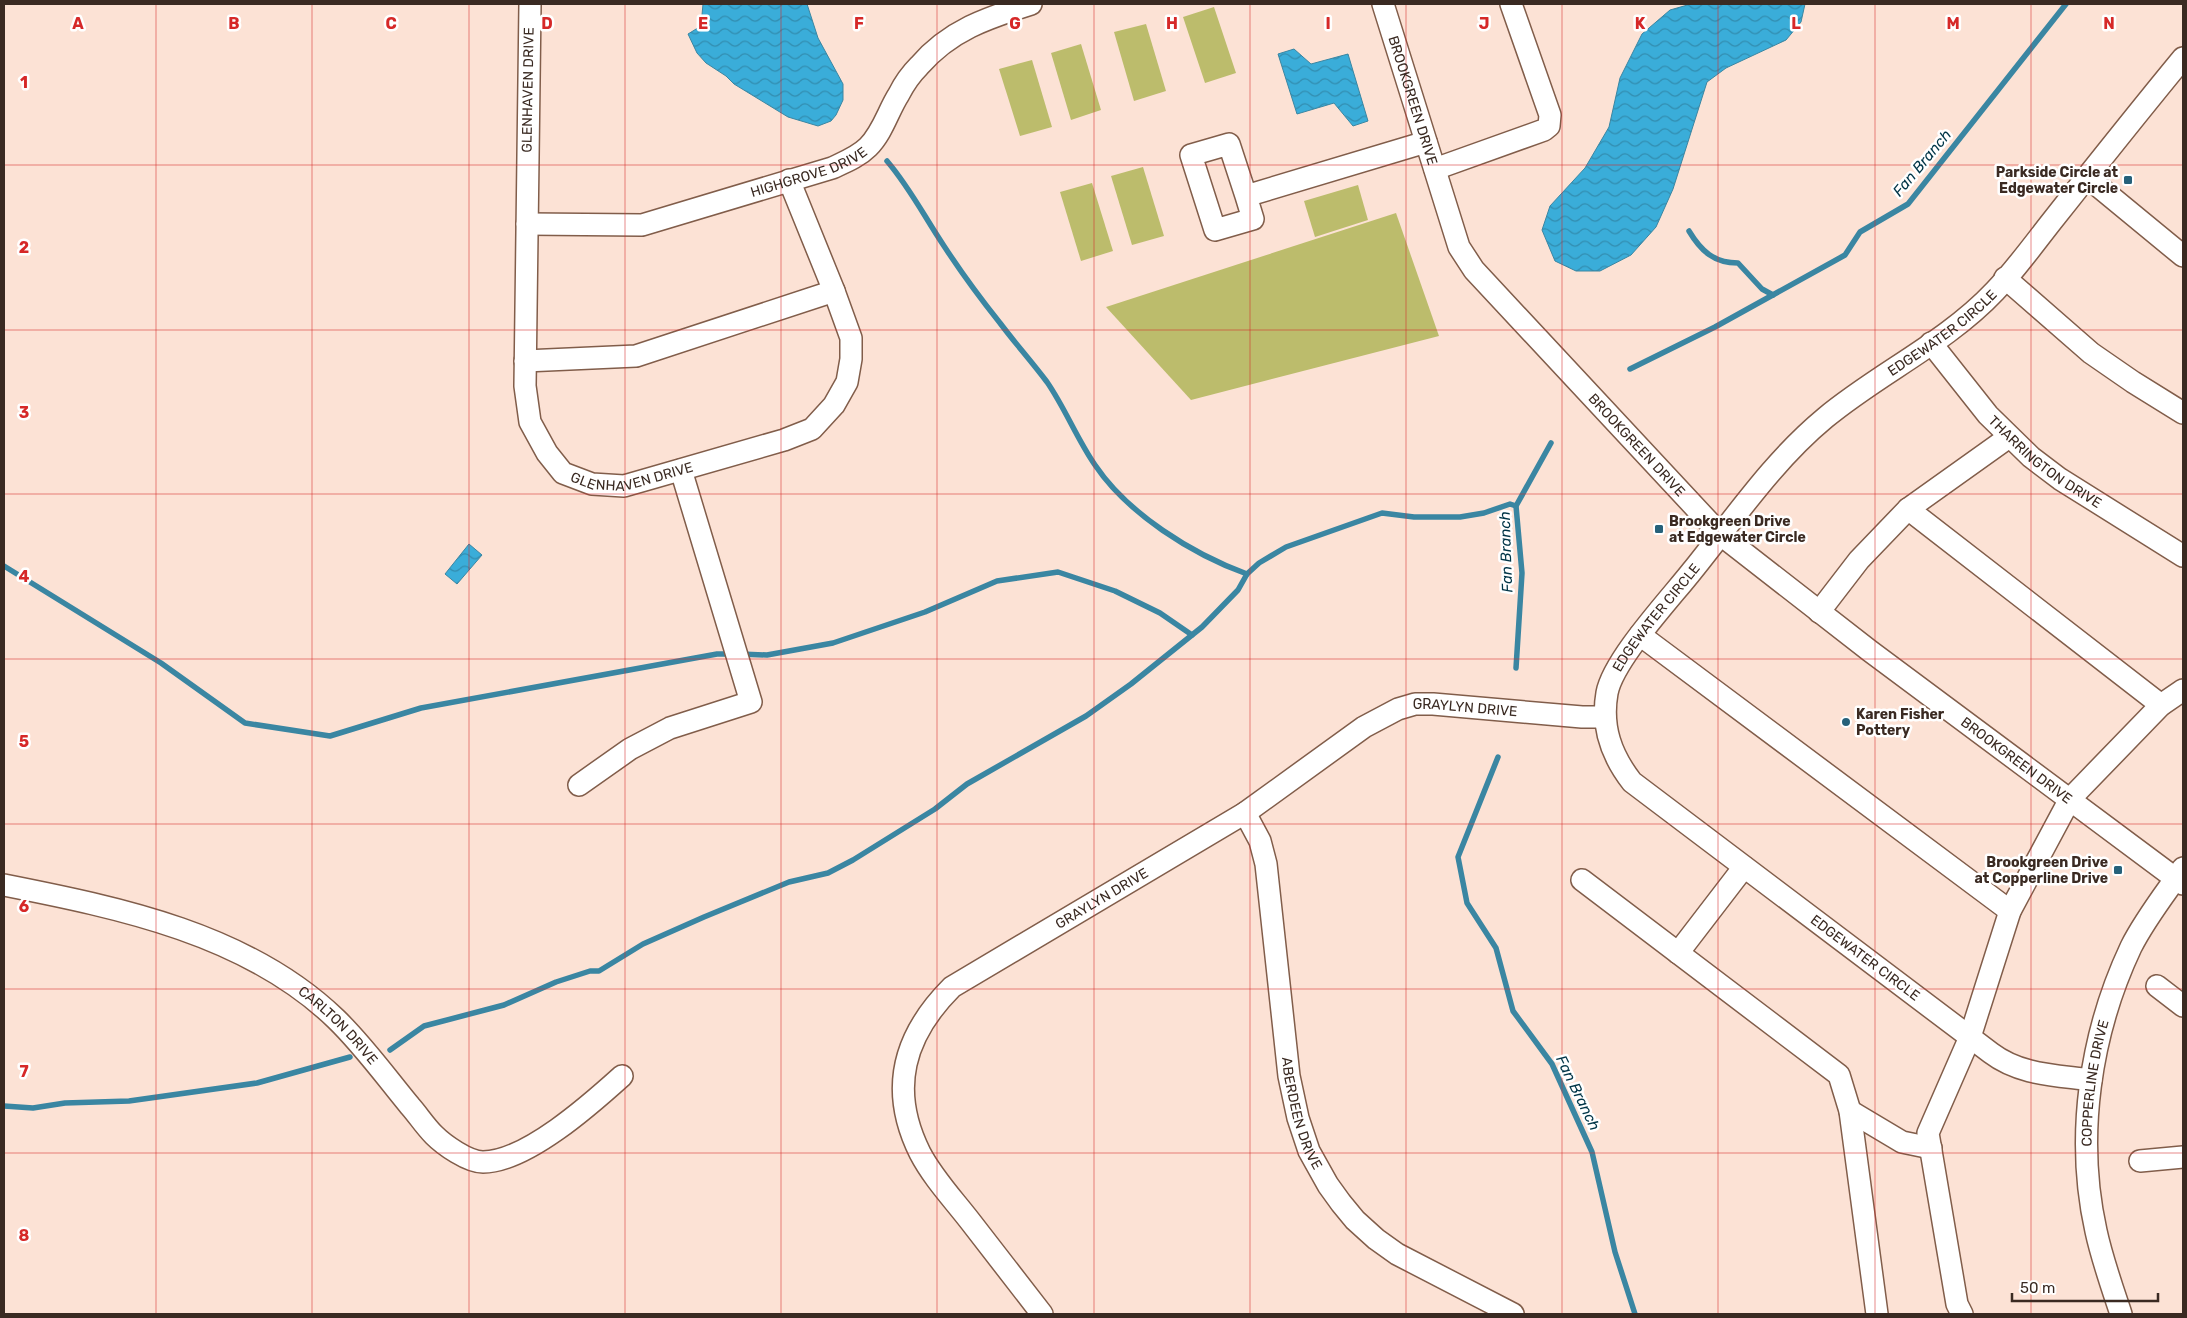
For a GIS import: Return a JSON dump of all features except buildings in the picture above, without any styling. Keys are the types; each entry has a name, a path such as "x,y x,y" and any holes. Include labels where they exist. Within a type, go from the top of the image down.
{"street":[{"name":"GLENHAVEN DRIVE","path":"530,4 525,386 530,422 547,453 563,473 592,484 624,486 784,440 812,429 834,405 847,382 851,359 851,338 789,180"},
{"name":"HIGHGROVE DRIVE","path":"527,224 642,225 832,168 853,158 868,147 880,133 899,94 919,66 980,12 1030,4"},
{"name":"BROOKGREEN DRIVE","path":"1383,4 1459,247 1474,270 1721,535 1819,612 2070,800 2181,877"},
{"path":"1435,169 1544,130 1549,126 1550,115 1511,4"},
{"name":"EDGEWATER CIRCLE","path":"2091,1080 2029,1072 2002,1062 1632,782 1614,755 1606,731 1607,690 1622,661 1640,635 1750,498 1804,437 1826,417 1972,313 1996,290 2183,58"},
{"path":"1246,196 1426,142"},
{"path":"2087,177 2183,256"},
{"path":"2005,278 2091,353 2183,413"},
{"path":"525,361 636,356 834,291"},
{"name":"THARRINGTON DRIVE","path":"1931,343 1959,381 2009,436 2031,457 2060,479 2183,556"},
{"path":"1819,612 1859,560 1908,509 2009,436"},
{"path":"580,785 630,749 670,728 751,702 681,470"},
{"path":"1908,509 2161,705"},
{"path":"1640,635 2010,911"},
{"path":"1962,1314 1958,1304 1928,1133 1970,1037 2010,911 2070,800 2161,705 2183,690"},
{"name":"GRAYLYN DRIVE","path":"1042,1314 932,1172 921,1154 907,1116 904,1072 910,1046 928,1013 952,987 1245,813 1364,727 1398,709 1415,704 1433,704 1582,717 1605,716"},
{"name":"ABERDEEN DRIVE","path":"1245,813 1260,841 1266,864 1289,1076 1298,1118 1309,1151 1328,1186 1355,1220 1376,1239 1397,1254 1513,1314"},
{"path":"1678,953 1744,867"},
{"name":"COPPERLINE DRIVE","path":"2121,1314 2096,1230 2089,1183 2086,1148 2091,1080 2096,1048 2119,976 2132,946 2144,925 2181,877"},
{"path":"1582,880 1838,1075 1850,1111 1877,1314"},
{"name":"CARLTON DRIVE","path":"4,885 69,898 200,935 258,962 294,985 336,1019 434,1135 458,1154 482,1162 512,1155 547,1137 592,1103 622,1076"},
{"path":"2157,986 2183,1006"},
{"path":"1850,1111 1902,1142 1931,1148"},
{"path":"2140,1161 2183,1157"}],"shaded area":[{"path":"1214,7 1236,73 1205,83 1183,17"},
{"path":"1146,24 1166,91 1134,101 1114,32"},
{"path":"1081,44 1101,110 1071,120 1051,53"},
{"path":"1032,60 1052,127 1020,136 999,69"},
{"path":"1143,167 1164,236 1132,245 1111,176"},
{"path":"1092,183 1113,251 1081,261 1060,192"},
{"path":"1358,185 1368,220 1315,237 1304,201"},
{"path":"1396,213 1439,336 1191,400 1106,307"}],"water":[{"path":"703,4 807,4 818,38 843,84 843,100 831,121 818,126 788,117 734,84 726,76 706,63 697,53 688,34 701,26"},
{"path":"1691,4 1805,4 1801,22 1786,40 1726,68 1707,82 1673,189 1656,227 1631,255 1600,271 1576,271 1555,261 1542,230 1550,206 1585,168 1609,127 1620,78 1642,34 1670,10"},
{"path":"1294,49 1311,64 1348,54 1368,121 1353,126 1334,103 1297,114 1278,54"},
{"path":"469,544 482,555 457,584 445,574"}],"waterway":[{"name":"Fan Branch","path":"1630,369 1715,327 1845,255 1860,232 1908,204 2066,4"},
{"path":"887,161 910,192 971,285 1047,382 1095,465 1109,483 1143,516 1183,544 1226,566 1247,574"},
{"path":"1689,231 1709,255 1722,261 1738,263 1762,289 1773,295"},
{"name":"Fan Branch","path":"1516,668 1522,573 1516,506 1551,443"},
{"path":"390,1050 424,1026 504,1005 556,982 590,971 599,971 643,944 704,917 789,882 828,873 853,860 935,809 967,784 1086,716 1131,684 1202,627 1238,590 1247,574 1259,563 1286,547 1382,513 1414,517 1460,517 1484,513 1510,504 1516,506"},
{"path":"4,566 161,663 245,723 330,736 421,708 717,654 731,654"},
{"path":"740,654 767,655 833,643 925,612 997,581 1058,572 1115,591 1160,613 1192,635"},
{"name":"Fan Branch","path":"1498,757 1458,857 1467,903 1496,948 1513,1011 1552,1064 1592,1152 1615,1252 1635,1314"},
{"path":"4,1106 33,1108 65,1103 129,1101 257,1083 350,1057"}],"place":[{"name":"Parkside Circle at Edgewater Circle","path":"2128,180"},
{"name":"Brookgreen Drive at Edgewater Circle","path":"1659,529"},
{"name":"Karen Fisher Pottery","path":"1846,722"},
{"name":"Brookgreen Drive at Copperline Drive","path":"2118,870"}]}
